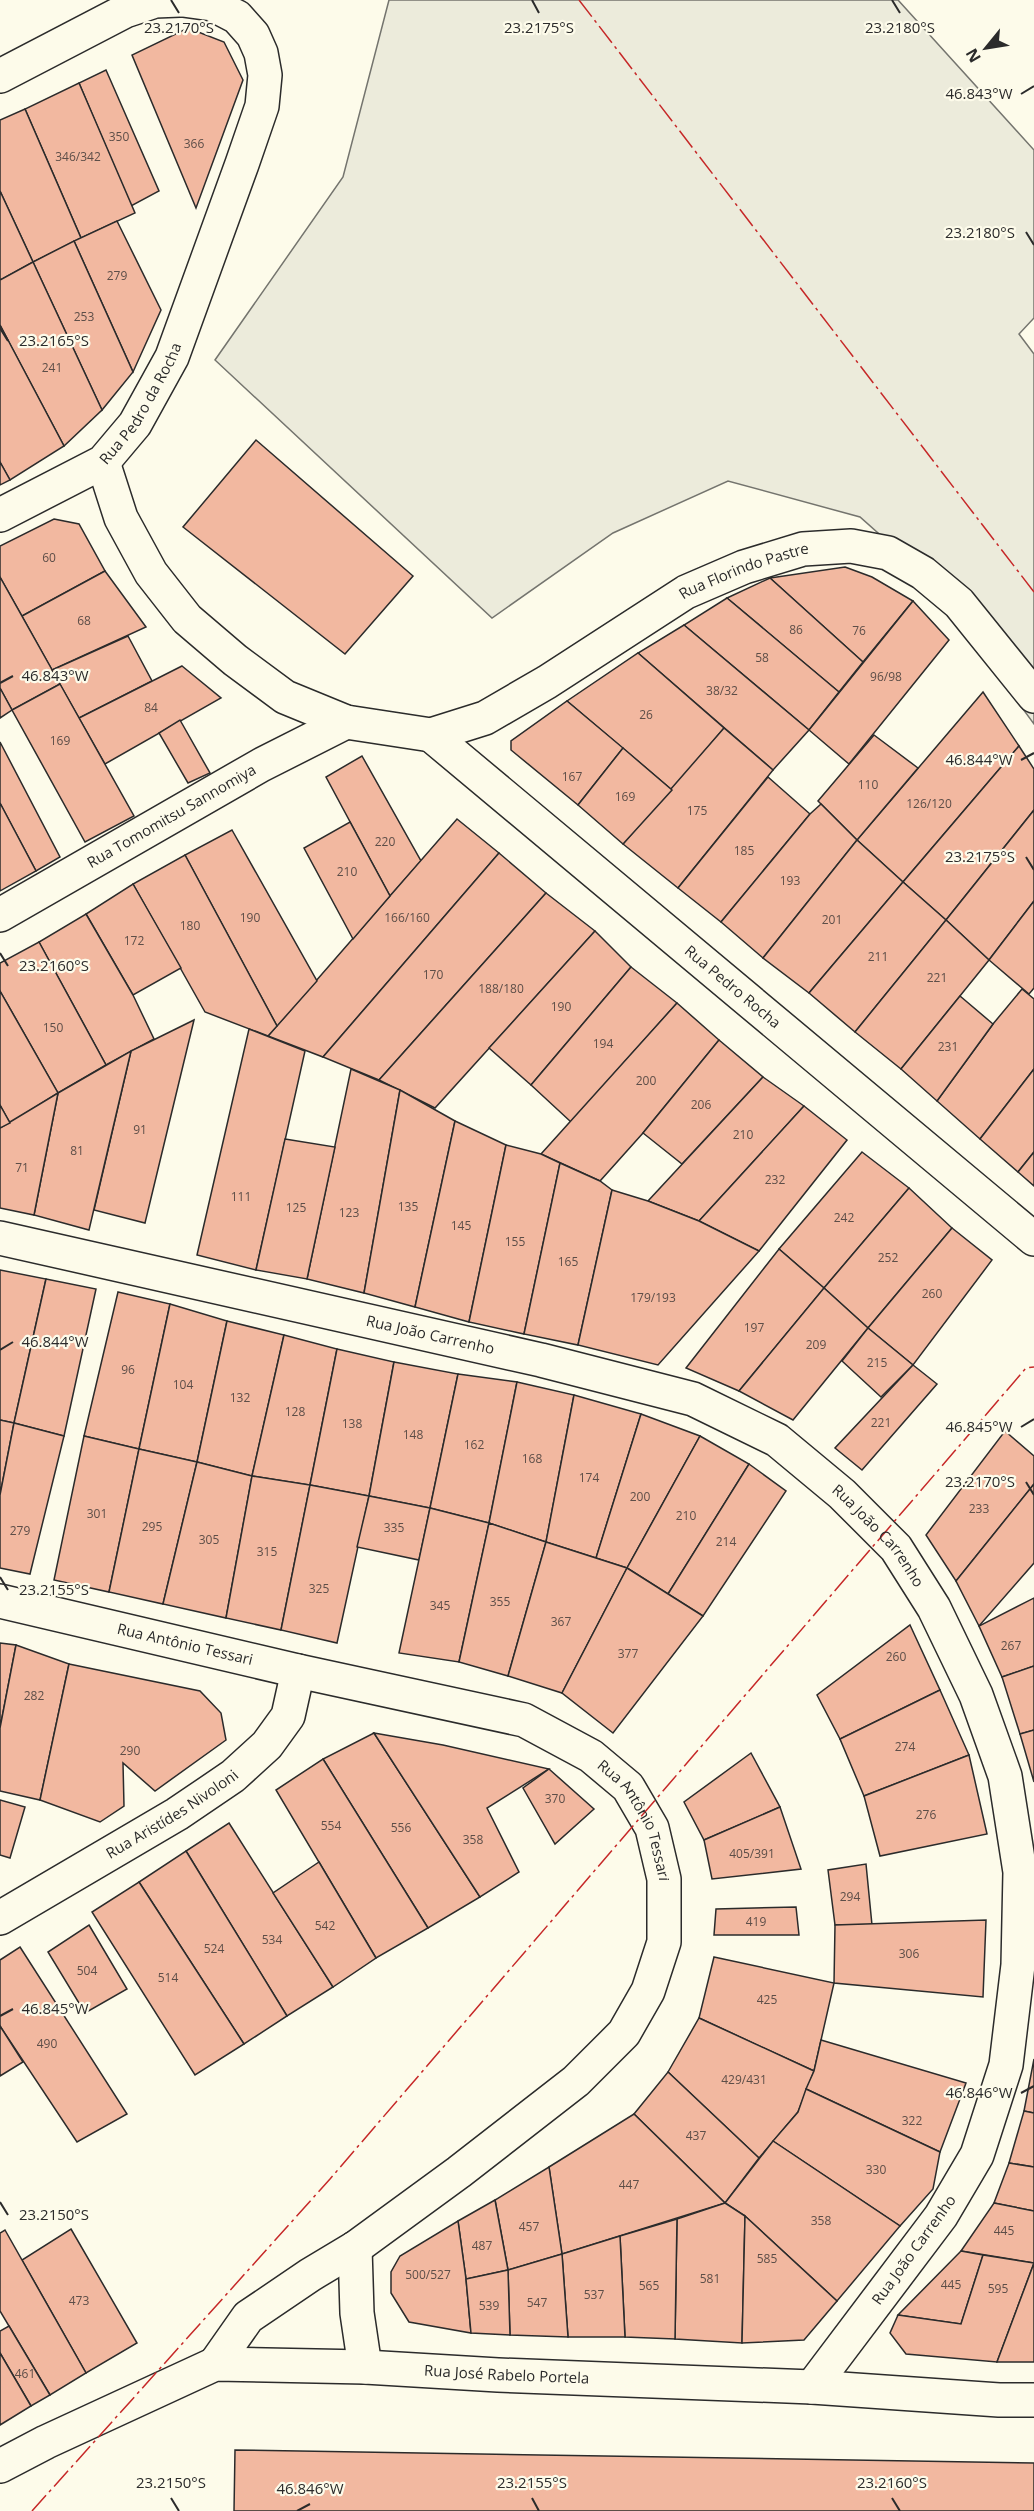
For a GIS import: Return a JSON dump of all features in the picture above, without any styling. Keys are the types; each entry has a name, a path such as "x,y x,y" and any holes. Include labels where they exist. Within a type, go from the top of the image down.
{"street":[{"name":"Rua Pedro da Rocha","path":"182,0 212,4 237,16 253,35 261,53 265,75 262,106 172,357 135,424 103,462 121,518 151,573 187,619 235,660 285,697 346,722 431,735"},
{"path":"0,76 126,11 155,1 182,0"},
{"path":"0,515 103,462"},
{"name":"Rua Florindo Pastre","path":"431,735 485,718 686,592 744,567 802,549 850,546 888,553 923,573 959,603 1034,696"},
{"name":"Rua Tomomitsu Sannomiya","path":"0,915 261,765 346,722"},
{"name":"Rua Pedro Rocha","path":"431,735 1034,1239"},
{"name":"Rua João Carrenho","path":"0,1238 530,1358 693,1399 777,1440 842,1494 896,1548 944,1627 976,1695 1005,1776 1020,1872 1018,1965 1006,2065 977,2155 941,2216 812,2386"},
{"name":"Rua Antônio Tessari","path":"0,1601 298,1671 524,1720 591,1756 627,1787 652,1828 664,1879 664,1942 648,1990 624,2033 576,2081 459,2172 355,2248 294,2285 248,2317 215,2364"},
{"name":"Rua Aristídes Nivoloni","path":"0,1918 177,1814 233,1776 267,1745 288,1716 298,1671"},
{"path":"355,2248 357,2313 365,2367"},
{"name":"Rua José Rabelo Portela","path":"0,2466 215,2364 365,2367 498,2375 812,2386 999,2400 1034,2400"}],"shaded area":[{"path":"389,0 898,0 1034,150 1034,318 1019,334 1034,354 1034,724 923,573 860,517 728,481 613,533 492,618 215,360 343,177"}],"building":[{"path":"188,28 224,42 243,80 196,208 132,55"},
{"path":"106,70 159,191 131,206 79,83"},
{"path":"79,83 135,213 81,238 25,109"},
{"path":"25,109 81,238 33,262 0,191 0,120"},
{"path":"0,191 33,262 0,280"},
{"path":"117,221 161,310 133,372 74,241"},
{"path":"74,241 133,372 102,410 33,262"},
{"path":"33,262 102,410 64,446 0,325 0,280"},
{"path":"0,325 64,446 10,480 0,462"},
{"path":"256,440 413,576 345,654 183,527"},
{"path":"0,462 10,480 0,485"},
{"path":"54,519 79,524 105,571 22,616 0,577 0,546"},
{"path":"845,567 872,577 913,601 863,662 770,578"},
{"path":"105,571 146,627 52,670 22,616"},
{"path":"0,577 60,684 12,710 0,688"},
{"path":"770,578 863,662 839,692 727,598"},
{"path":"727,598 839,692 809,730 684,625"},
{"path":"913,601 949,640 849,764 809,730"},
{"path":"684,625 809,730 773,770 638,653"},
{"path":"128,636 152,681 79,718 52,670"},
{"path":"638,653 724,728 672,790 567,701"},
{"path":"182,666 221,698 105,764 79,718"},
{"path":"60,684 134,816 85,842 12,710"},
{"path":"0,688 12,710 0,718"},
{"path":"983,692 1019,746 903,882 857,840"},
{"path":"567,701 623,748 578,805 511,750 511,741"},
{"path":"180,720 210,773 188,783 159,733"},
{"path":"724,728 773,770 678,888 623,844"},
{"path":"874,735 918,768 857,840 818,801"},
{"path":"0,742 60,857 36,871 0,803"},
{"path":"1019,746 1034,769 1034,810 946,920 903,882"},
{"path":"623,748 672,790 623,844 578,805"},
{"path":"362,756 421,861 390,896 326,777"},
{"path":"768,777 810,814 721,922 678,888"},
{"path":"0,803 36,871 0,891"},
{"path":"821,804 857,840 763,958 721,922 810,814"},
{"path":"1034,810 1034,901 989,960 946,920"},
{"path":"457,819 499,853 323,1057 268,1036"},
{"path":"350,822 390,896 353,939 304,848"},
{"path":"232,830 317,981 277,1026 185,855"},
{"path":"857,840 903,882 809,993 763,958"},
{"path":"499,853 546,893 379,1080 323,1057"},
{"path":"185,855 277,1026 268,1036 205,1012 133,884"},
{"path":"903,882 946,920 855,1032 809,993"},
{"path":"133,884 181,968 133,995 86,914"},
{"path":"546,893 595,931 435,1108 379,1080"},
{"path":"1034,901 1034,988 1029,994 989,960"},
{"path":"86,914 133,995 154,1039 106,1065 39,942"},
{"path":"946,920 989,960 901,1069 855,1032"},
{"path":"595,931 631,967 531,1085 489,1048"},
{"path":"39,942 106,1065 58,1093 0,991 0,963"},
{"path":"631,967 677,1003 571,1122 531,1085"},
{"path":"1022,989 1034,999 1034,1069 980,1139 937,1101 993,1024"},
{"path":"0,991 58,1093 10,1123 0,1105"},
{"path":"960,996 993,1024 937,1101 901,1069"},
{"path":"677,1003 719,1040 643,1133 600,1181 541,1154"},
{"path":"194,1020 145,1223 94,1210 131,1051"},
{"path":"249,1029 305,1051 256,1270 197,1255"},
{"path":"719,1040 763,1077 682,1164 643,1133"},
{"path":"131,1051 89,1230 34,1215 58,1093"},
{"path":"351,1069 400,1090 364,1293 307,1279"},
{"path":"1034,1069 1034,1152 1018,1172 980,1139"},
{"path":"763,1077 804,1106 699,1221 648,1201"},
{"path":"400,1090 455,1121 415,1307 364,1293"},
{"path":"58,1093 34,1215 0,1208 0,1128"},
{"path":"0,1105 10,1123 0,1128"},
{"path":"804,1106 847,1140 759,1251 699,1221"},
{"path":"455,1121 506,1145 469,1322 415,1307"},
{"path":"285,1139 335,1147 307,1279 256,1270"},
{"path":"506,1145 541,1154 560,1163 524,1334 469,1322"},
{"path":"862,1152 909,1188 824,1288 779,1249"},
{"path":"1034,1152 1034,1186 1018,1172"},
{"path":"560,1163 600,1181 612,1190 578,1345 524,1334"},
{"path":"909,1188 952,1228 868,1328 824,1288"},
{"path":"612,1190 699,1221 759,1251 658,1365 578,1345"},
{"path":"952,1228 992,1260 913,1365 868,1328"},
{"path":"779,1249 824,1288 739,1391 686,1368"},
{"path":"0,1270 46,1279 14,1423 0,1420"},
{"path":"46,1279 96,1289 64,1436 14,1423"},
{"path":"824,1288 868,1328 793,1420 739,1391"},
{"path":"118,1292 170,1304 139,1449 84,1436"},
{"path":"170,1304 227,1321 197,1462 139,1449"},
{"path":"227,1321 284,1335 252,1476 197,1462"},
{"path":"868,1328 913,1365 881,1397 842,1361"},
{"path":"284,1335 337,1349 310,1485 252,1476"},
{"path":"337,1349 394,1362 369,1496 310,1485"},
{"path":"394,1362 458,1374 430,1508 369,1496"},
{"path":"913,1365 937,1384 862,1470 835,1448"},
{"path":"458,1374 517,1382 489,1523 430,1508"},
{"path":"517,1382 574,1395 546,1542 489,1523"},
{"path":"574,1395 641,1414 596,1558 546,1542"},
{"path":"641,1414 700,1436 627,1568 596,1558"},
{"path":"0,1420 14,1423 0,1495"},
{"path":"14,1423 64,1436 30,1574 0,1568 0,1495"},
{"path":"1005,1431 1034,1456 1034,1484 956,1581 926,1535"},
{"path":"84,1436 139,1449 109,1592 54,1580"},
{"path":"700,1436 749,1464 668,1594 627,1568"},
{"path":"139,1449 197,1462 163,1604 109,1592"},
{"path":"197,1462 252,1476 226,1618 163,1604"},
{"path":"749,1464 786,1491 703,1616 668,1594"},
{"path":"252,1476 310,1485 281,1630 226,1618"},
{"path":"1034,1484 1034,1563 979,1626 956,1581"},
{"path":"310,1485 369,1496 337,1643 281,1630"},
{"path":"369,1496 430,1508 419,1560 357,1547"},
{"path":"430,1508 489,1523 459,1662 399,1653"},
{"path":"489,1523 546,1542 508,1676 459,1662"},
{"path":"546,1542 627,1568 562,1693 508,1676"},
{"path":"627,1568 703,1616 613,1733 562,1693"},
{"path":"1034,1598 1034,1666 1002,1677 979,1626"},
{"path":"910,1625 940,1690 840,1739 817,1695"},
{"path":"0,1643 16,1645 0,1728"},
{"path":"16,1645 69,1664 40,1800 0,1791 0,1728"},
{"path":"69,1664 200,1691 221,1713 226,1740 155,1791 123,1763 124,1806 100,1822 40,1800"},
{"path":"1034,1666 1034,1730 1020,1734 1002,1677"},
{"path":"940,1690 969,1755 864,1796 840,1739"},
{"path":"1034,1730 1034,1782 1020,1734"},
{"path":"374,1733 480,1897 428,1928 323,1759"},
{"path":"374,1733 443,1745 549,1769 487,1808 519,1872 480,1897"},
{"path":"751,1753 780,1807 704,1840 684,1802"},
{"path":"969,1755 987,1834 880,1856 864,1796"},
{"path":"323,1759 428,1928 376,1958 276,1790"},
{"path":"549,1769 594,1809 555,1844 523,1788"},
{"path":"0,1800 25,1807 10,1858 0,1855"},
{"path":"780,1807 801,1869 712,1879 704,1840"},
{"path":"229,1823 333,1987 287,2016 186,1851"},
{"path":"186,1851 287,2016 244,2044 139,1882"},
{"path":"319,1862 376,1958 333,1987 273,1893"},
{"path":"866,1864 872,1925 835,1925 828,1870"},
{"path":"139,1882 244,2044 195,2075 92,1912"},
{"path":"796,1907 799,1935 714,1935 716,1909"},
{"path":"986,1920 983,1997 834,1983 835,1925"},
{"path":"89,1925 127,1989 85,2013 48,1952"},
{"path":"20,1947 127,2114 77,2142 0,2026 0,1960"},
{"path":"714,1957 834,1983 814,2071 699,2018"},
{"path":"699,2018 814,2071 798,2112 759,2158 668,2072"},
{"path":"0,2026 23,2062 0,2076"},
{"path":"821,2040 966,2083 940,2152 806,2089 814,2071"},
{"path":"1034,2059 1034,2113 1024,2111"},
{"path":"668,2072 759,2158 725,2203 634,2114"},
{"path":"806,2089 940,2152 933,2189 900,2226 773,2141 798,2112"},
{"path":"1024,2111 1034,2113 1034,2167 1009,2163"},
{"path":"634,2114 725,2203 562,2254 549,2167"},
{"path":"773,2141 900,2226 837,2301 745,2216 725,2203"},
{"path":"1009,2163 1034,2167 1034,2211 994,2203"},
{"path":"549,2167 562,2254 508,2270 495,2200"},
{"path":"495,2200 508,2270 466,2279 458,2221"},
{"path":"725,2203 745,2216 742,2343 675,2339 677,2219"},
{"path":"994,2203 1034,2211 1034,2263 961,2251"},
{"path":"745,2216 837,2301 804,2340 742,2343"},
{"path":"677,2219 675,2339 625,2337 620,2236"},
{"path":"458,2221 471,2333 409,2322 391,2293 391,2272 400,2256"},
{"path":"71,2229 137,2343 86,2373 22,2260"},
{"path":"5,2230 86,2373 50,2395 0,2311 0,2233"},
{"path":"620,2236 625,2337 568,2337 562,2254"},
{"path":"961,2251 983,2255 961,2324 898,2315"},
{"path":"562,2254 568,2337 510,2335 508,2270"},
{"path":"983,2255 1034,2263 997,2362 906,2354 890,2333 898,2315 961,2324"},
{"path":"1034,2263 1034,2362 997,2362"},
{"path":"508,2270 510,2335 471,2333 466,2279"},
{"path":"9,2326 50,2395 31,2406 0,2353 0,2331"},
{"path":"0,2353 31,2406 0,2425"},
{"path":"235,2450 1034,2463 1034,2511 234,2511"}],"power":[{"path":"579,0 1034,592"},
{"path":"32,2511 330,2179 1026,1368 1034,1367"}]}
